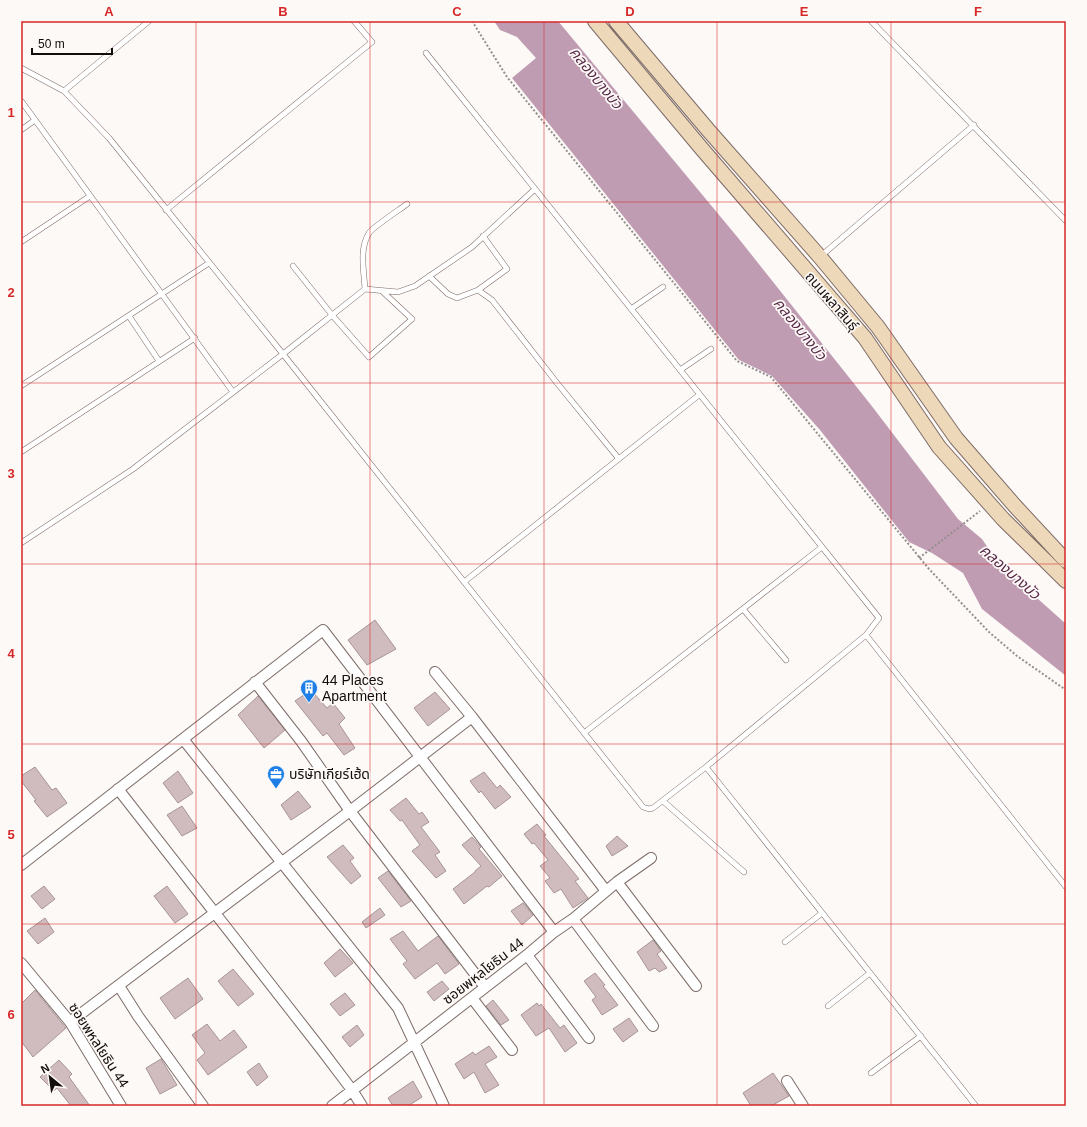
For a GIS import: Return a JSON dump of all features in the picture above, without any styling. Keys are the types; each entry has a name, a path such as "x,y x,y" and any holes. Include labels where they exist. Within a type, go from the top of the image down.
{"main road":[{"name":"ถนนผลาสินธุ์","path":"595,21 805,271 865,338 939,447 990,504 1066,581"},
{"name":"ถนนผลาสินธุ์","path":"616,21 820,257 878,327 956,438 1014,506 1066,560"},
{"path":"805,271 820,257"}],"street":[{"path":"22,863 323,630 554,932"},
{"path":"435,672 472,716 606,891"},
{"path":"255,682 301,741 350,811 485,987"},
{"path":"70,1022 420,758 472,716"},
{"path":"183,739 398,1008 444,1106"},
{"path":"118,789 352,1090 362,1106"},
{"name":"ซอยพหลโยธิน 44","path":"332,1106 528,955 554,932 573,919 617,882 651,858"},
{"path":"617,882 696,986"},
{"path":"573,919 653,1026"},
{"path":"528,955 589,1038"},
{"name":"ซอยพหลโยธิน 44","path":"22,967 70,1022 121,1106"},
{"path":"119,986 138,1016 203,1106"},
{"path":"472,998 512,1050"},
{"path":"787,1081 803,1106"}],"lane":[{"path":"64,91 149,21"},
{"path":"166,210 372,42 354,21"},
{"path":"871,21 1066,220"},
{"path":"21,68 64,91 109,138 283,354 643,807 649,809 653,808 706,767 866,635 879,618 426,53"},
{"path":"22,102 234,392"},
{"path":"21,130 35,120"},
{"path":"820,257 974,125"},
{"path":"21,543 132,469 234,392 365,289 398,292 415,286 472,247 535,189"},
{"path":"21,242 90,196"},
{"path":"365,289 363,265 364,246 370,232 407,204"},
{"path":"429,276 448,294 457,298 478,290 507,269 483,236"},
{"path":"21,386 163,295 209,263"},
{"path":"293,266 332,315 369,357 412,319 382,291"},
{"path":"631,309 663,287"},
{"path":"478,290 492,300 556,383 619,460"},
{"path":"129,316 159,361"},
{"path":"21,452 195,338"},
{"path":"680,370 711,349"},
{"path":"464,582 699,395"},
{"path":"584,733 822,547"},
{"path":"743,609 786,660"},
{"path":"866,635 1066,887"},
{"path":"706,767 976,1106"},
{"path":"663,801 744,872"},
{"path":"785,942 822,912"},
{"path":"828,1006 870,973"},
{"path":"870,1073 921,1036"}],"path":[{"path":"472,21 507,77 737,361 771,377 919,558 989,632 1017,656 1066,690"},
{"path":"919,558 990,504"}],"water":[{"name":"คลองบางบัว","path":"494,21 558,21 739,239 871,405 958,519 982,539 999,564 1066,624 1066,676 982,609 963,573 932,553 909,542 820,430 772,376 739,360 512,78 536,58 517,37 500,30"}],"building":[{"path":"375,620 396,649 367,665 348,640"},
{"path":"311,690 327,708 333,703 345,718 339,724 355,748 344,755 327,733 323,736 295,701"},
{"path":"435,692 450,709 428,726 414,708"},
{"path":"258,696 285,730 264,748 238,715"},
{"path":"35,767 52,790 56,788 67,803 47,817 21,781 21,776"},
{"path":"178,771 193,793 178,803 163,783"},
{"path":"484,772 497,788 500,785 511,797 495,809 481,791 479,793 470,781"},
{"path":"298,791 311,807 291,820 281,805"},
{"path":"406,798 419,814 422,812 429,822 421,827 440,852 435,855 446,871 436,878 412,851 420,845 402,820 400,821 390,810"},
{"path":"182,806 197,828 182,836 167,815"},
{"path":"537,824 546,835 544,836 579,879 575,881 588,898 573,908 561,889 554,893 545,881 550,878 540,866 548,860 534,843 532,844 524,834"},
{"path":"617,836 628,846 612,856 606,846"},
{"path":"472,837 481,847 479,849 502,876 464,904 453,889 481,866 462,845"},
{"path":"343,845 354,858 350,861 361,876 351,884 327,857"},
{"path":"388,871 411,901 401,907 378,878"},
{"path":"44,886 55,899 42,909 31,896"},
{"path":"167,886 188,914 175,923 154,896"},
{"path":"523,903 533,915 522,925 511,911"},
{"path":"380,908 385,915 366,928 362,922"},
{"path":"45,918 54,932 38,944 27,931"},
{"path":"403,931 418,951 438,936 459,964 445,974 437,963 415,979 403,964 407,961 390,939"},
{"path":"653,940 661,951 657,954 667,968 659,972 655,968 649,971 637,952"},
{"path":"340,949 353,963 335,977 324,963"},
{"path":"233,969 254,994 238,1006 218,981"},
{"path":"595,973 618,1005 602,1015 592,1000 596,997 584,981"},
{"path":"188,978 203,999 175,1019 160,998"},
{"path":"442,981 449,989 434,1001 427,992"},
{"path":"35,990 66,1028 33,1057 21,1041 21,1004"},
{"path":"345,993 355,1005 340,1016 330,1004"},
{"path":"493,1000 509,1020 501,1025 486,1006"},
{"path":"537,1003 539,1006 541,1004 560,1028 564,1025 577,1043 565,1052 549,1028 536,1036 521,1015"},
{"path":"629,1018 638,1031 623,1042 613,1029"},
{"path":"207,1024 220,1041 234,1030 247,1047 208,1075 197,1060 205,1053 192,1035"},
{"path":"357,1025 364,1035 350,1047 342,1037"},
{"path":"489,1046 497,1057 485,1064 499,1085 485,1093 474,1072 464,1079 455,1064 473,1052 475,1055"},
{"path":"161,1059 177,1085 160,1094 146,1068"},
{"path":"59,1060 72,1074 69,1077 90,1106 71,1106 57,1088 54,1091 40,1077"},
{"path":"259,1063 268,1077 257,1086 247,1072"},
{"path":"773,1073 789,1096 771,1106 751,1106 743,1093"},
{"path":"413,1081 422,1097 408,1106 393,1106 388,1098"}],"place":[{"name":"44 Places Apartment","path":"309,703"},
{"name":"บริษัทเกียร์เฮ้ด","path":"276,789"}]}
